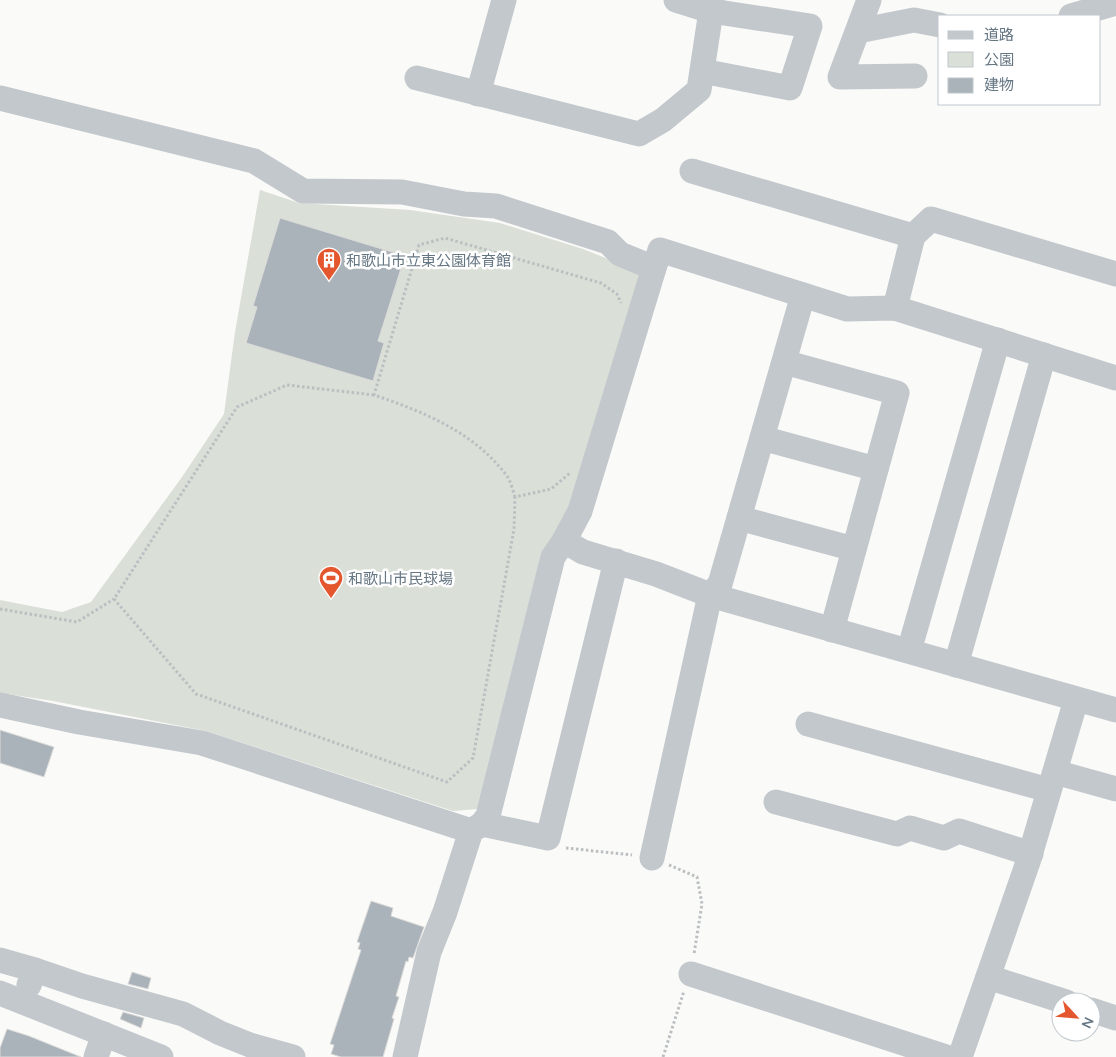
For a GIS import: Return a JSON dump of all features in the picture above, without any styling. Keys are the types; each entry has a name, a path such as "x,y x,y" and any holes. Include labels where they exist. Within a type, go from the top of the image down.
{"street":[{"path":"478,94 504,0"},
{"path":"676,0 810,26 790,88 702,71"},
{"path":"869,0 840,77 915,76"},
{"path":"1074,15 1116,3"},
{"path":"417,78 639,134 664,120 699,90 712,6"},
{"path":"858,32 914,20 938,25"},
{"path":"0,98 254,161 303,191 402,192 464,204 496,206 608,242 620,254 654,268"},
{"path":"692,171 913,236"},
{"path":"895,308 913,236 931,219 1116,274"},
{"path":"405,1057 429,952 477,828 488,816 552,557 564,541 580,511 660,250 847,309 895,308 1116,378"},
{"path":"652,858 715,589 739,518 803,295"},
{"path":"913,637 998,340"},
{"path":"951,655 1044,355"},
{"path":"784,362 897,394 832,630"},
{"path":"762,438 876,469"},
{"path":"739,518 854,549"},
{"path":"564,541 583,552 656,574 813,611"},
{"path":"0,706 202,744 477,828 548,838 616,561"},
{"path":"715,589 832,630 951,655"},
{"path":"872,628 913,637 951,655 1076,700 1116,710"},
{"path":"691,974 961,1056 1031,854 1076,700"},
{"path":"808,724 1052,781 1116,789"},
{"path":"776,802 896,834 910,828 944,838 959,832 1031,854"},
{"path":"0,960 82,986 183,1014 220,1033 250,1045 294,1057"},
{"path":"23,1002 35,970"},
{"path":"988,977 1051,997"},
{"path":"0,993 23,1002 100,1046 161,1057"},
{"path":"1101,1013 1116,1018"}],"path":[{"path":"374,395 420,244 445,238 601,283 617,294 625,312"},
{"path":"0,609 77,622 114,599 238,407 287,385 374,395 424,412 477,444 508,477 515,498 514,529 473,758 447,782 196,694 114,599"},
{"path":"515,498 551,489 572,471"},
{"path":"563,848 652,858 697,877 702,904 691,974 679,1002 663,1057"}],"green space":[{"path":"260,190 299,203 410,210 500,223 583,249 643,273 478,809 453,811 206,731 53,701 0,693 0,600 62,612 91,602 182,477 224,414 235,332"}],"building":[{"name":"和歌山市立東公園体育館","path":"280,218 405,256 378,341 384,343 373,381 246,343 257,307 253,306"},
{"path":"0,730 54,747 44,777 0,763"},
{"path":"371,901 393,908 391,916 424,927 413,958 409,957 408,962 406,961 396,996 399,997 392,1018 394,1019 383,1057 341,1057 331,1054 334,1045 330,1044 361,950 358,949 360,943 357,942"},
{"path":"132,972 151,978 148,989 128,984"},
{"path":"123,1012 144,1018 141,1028 120,1019"},
{"path":"7,1029 81,1057 0,1057 0,1048"}],"place":[{"name":"和歌山市立東公園体育館","path":"329,281"},
{"name":"和歌山市民球場","path":"331,599"}]}
